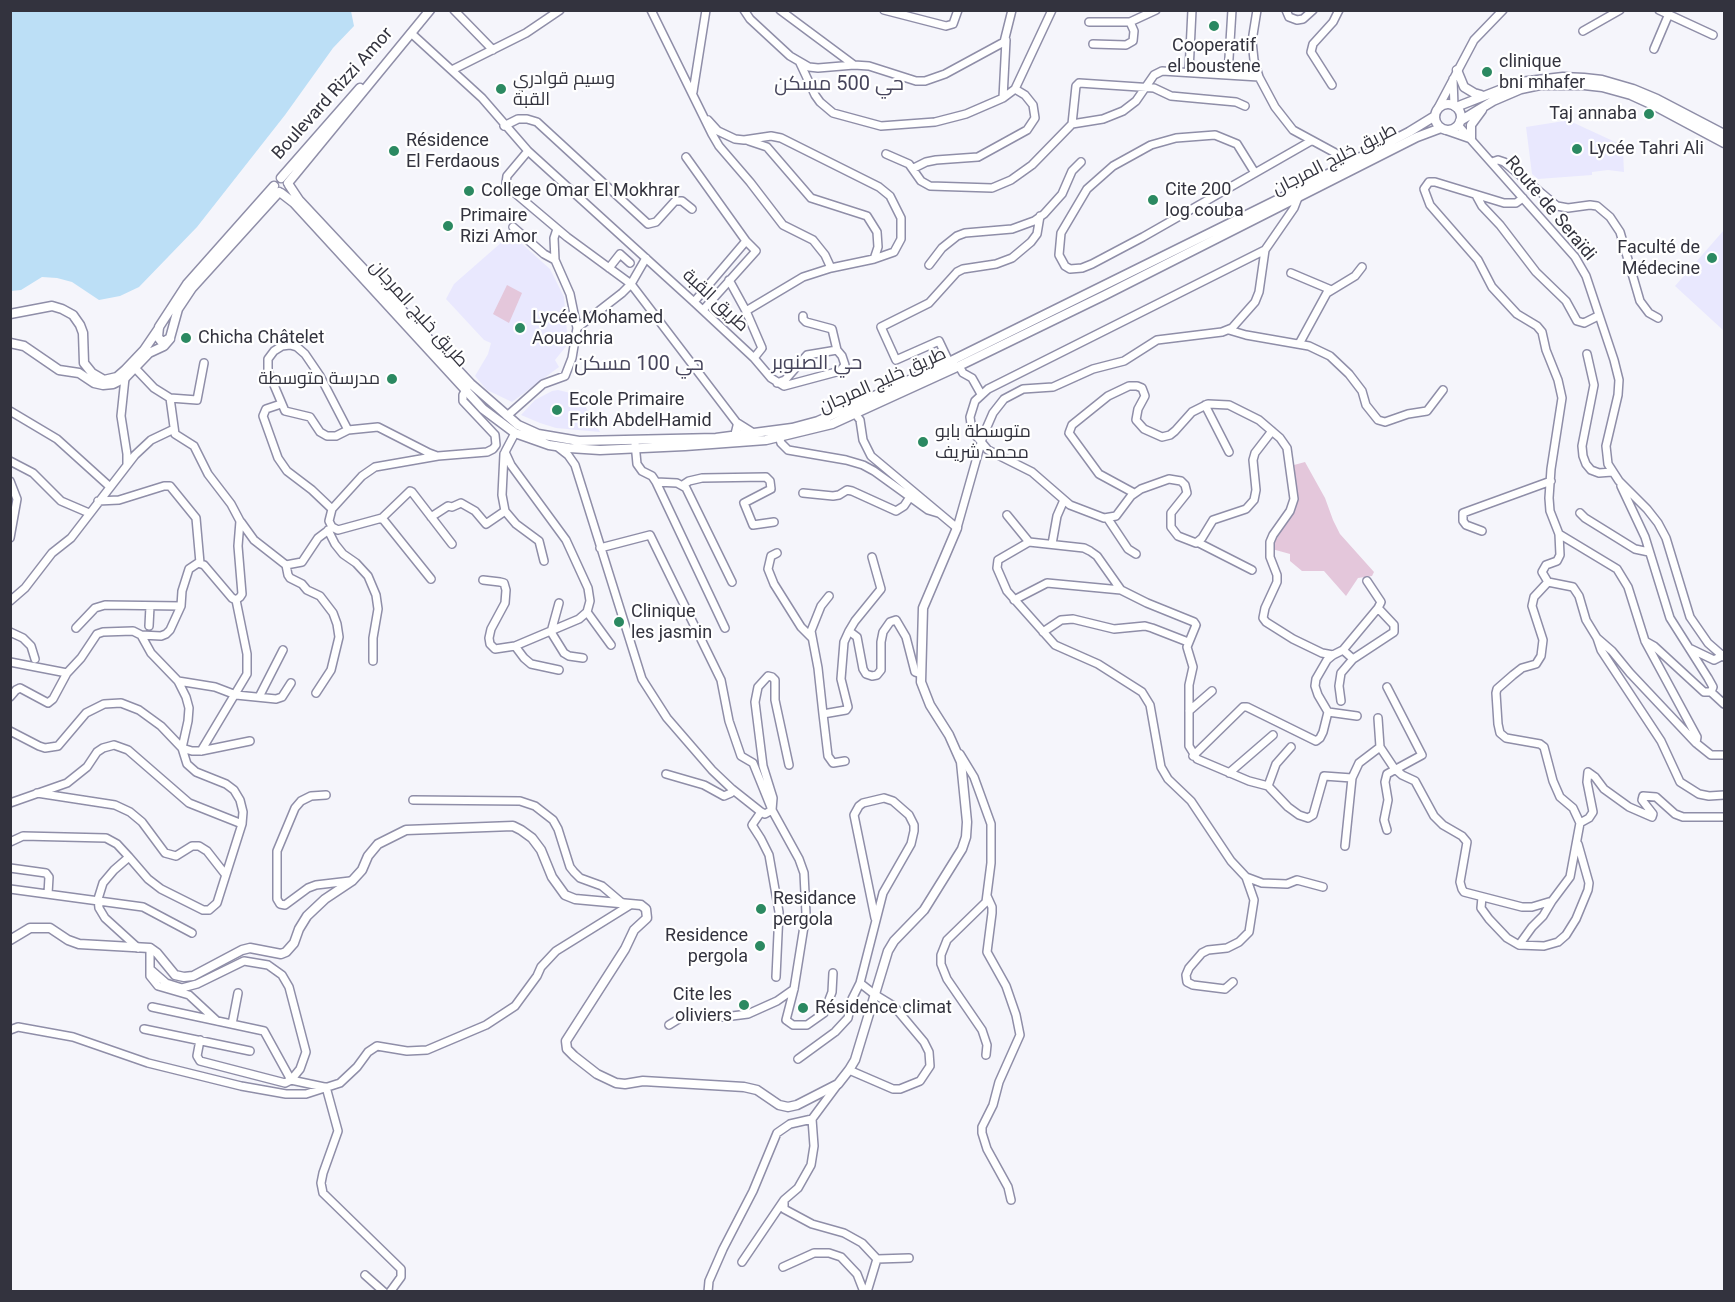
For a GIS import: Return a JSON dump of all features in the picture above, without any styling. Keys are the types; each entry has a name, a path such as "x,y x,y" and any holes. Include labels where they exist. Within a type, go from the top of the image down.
{"main road":[{"name":"Boulevard Rizzi Amor","path":"286,182 430,10"},
{"name":"Boulevard Rizzi Amor","path":"286,182 402,39 411,33"},
{"path":"1457,70 1464,87 1482,96"},
{"path":"1725,135 1657,99 1602,80 1563,76 1520,82 1455,106 1446,104 1436,112 1436,123 1443,129 1452,129 1491,102 1521,89 1540,85 1584,85 1631,95 1725,143"},
{"path":"1471,138 1471,125 1491,102"},
{"path":"1455,106 1460,114 1459,123"},
{"name":"طريق خليج المرجان","path":"853,411 959,366 1105,295 1299,193 1409,132 1436,112"},
{"name":"طريق خليج المرجان","path":"468,387 518,425 579,449 742,438 832,424 949,362 1299,193 1417,137 1443,129"},
{"path":"268,204 282,199 296,201 294,185 297,171"},
{"path":"10,343 21,345 58,370 78,373 99,385 113,384 125,378 150,352 164,346 170,338 178,309 186,297 268,204 278,190 276,181 286,182 286,191 278,190"},
{"name":"طريق خليج المرجان","path":"286,182 296,201 468,387 483,409 515,433 530,439 635,445"},
{"name":"Boulevard Rizzi Amor","path":"84,363 99,378 117,376 144,350 187,284 278,190"},
{"name":"طريق خليج المرجان","path":"278,190 296,201"},
{"path":"10,315 52,306 73,315 83,333 84,363 78,373"},
{"path":"159,327 160,340 165,341 170,338"},
{"path":"738,424 754,434"},
{"path":"738,424 742,438"},
{"name":"طريق خليج المرجان","path":"742,438 754,434 778,434"},
{"path":"10,940 15,933 30,928 50,928 68,940 79,944 150,948 157,952 175,975 194,976 242,950 250,948 280,954 286,952 294,943 307,916 325,899 352,881 362,870 368,856 378,844 406,830 513,826 532,838 541,850 552,877 565,895 575,899 641,905 646,909 647,918 634,930 625,949 566,1041 567,1049 574,1056 597,1074 616,1083 625,1084 642,1080 744,1087 757,1090 779,1105 788,1107 797,1105 838,1084 849,1070 855,1060 888,951 894,941 924,909 951,868 966,837 968,822 961,762 956,749 924,694 921,674 922,608 957,528"}],"street":[{"path":"454,10 493,50"},
{"path":"452,70 536,28 560,10"},
{"path":"651,10 719,146 783,225 813,240 825,255 831,268"},
{"path":"693,93 706,10"},
{"path":"744,10 750,19 800,63 815,95 826,109 875,125 890,126 945,120 966,114 1003,98 1015,89 1052,10"},
{"path":"780,10 854,65"},
{"path":"884,10 946,26 953,24 958,10"},
{"path":"1003,98 1006,40 1012,10"},
{"path":"1089,22 1130,22 1156,10"},
{"path":"1189,71 1192,10"},
{"path":"1228,74 1232,10"},
{"path":"1257,10 1252,41 1254,60 1259,77 1284,119 1293,130 1352,162"},
{"path":"1286,10 1289,18 1297,20 1303,19 1313,10"},
{"path":"1332,85 1311,52 1313,44 1333,22 1339,10"},
{"path":"1436,112 1474,40 1503,10"},
{"path":"1583,31 1620,10"},
{"path":"1659,10 1713,35"},
{"path":"1654,49 1668,16"},
{"path":"1093,44 1126,45 1133,41 1134,31 1130,22"},
{"name":"طريق القبة","path":"411,33 488,105 528,151 703,310 777,383"},
{"path":"800,63 818,68 854,65 883,69 916,81 925,81 963,64 1006,40"},
{"path":"886,154 909,164 921,181 930,186 992,188 1011,180 1032,165 1072,124 1103,120 1124,111 1159,72 1189,71 1259,77"},
{"path":"1453,79 1455,106"},
{"path":"1072,124 1078,84 1154,88 1178,97 1236,102 1245,106"},
{"path":"914,168 936,160 978,157 1027,130 1035,118 1033,105 1025,95 1015,89"},
{"path":"700,110 725,136 767,147 811,198 867,216 877,232 878,247 874,259"},
{"path":"504,126 518,119 537,122 648,224 656,222 675,201 682,201 692,209"},
{"name":"Route de Seraïdi","path":"1459,123 1575,257 1586,276 1619,380 1618,395 1606,446 1606,455 1612,472 1618,482 1647,508 1658,523 1666,538 1690,616 1708,643 1724,656"},
{"path":"1443,129 1471,138"},
{"path":"1255,173 1237,144 1215,135 1176,138 1151,145 1113,166 1088,189 1061,233 1059,255 1065,266 1082,268 1143,237 1255,173 1311,141"},
{"path":"744,140 771,136 781,138 879,187 890,196 901,218 901,239 894,252 803,277 746,311"},
{"path":"528,151 507,176 506,183 509,188 547,215 557,229 567,237 631,284 738,424"},
{"path":"686,157 746,241 756,251 703,310"},
{"path":"1492,162 1498,160 1504,162 1557,206 1568,208 1597,206 1610,217 1620,232 1641,301 1649,313 1658,318"},
{"path":"929,265 942,248 957,236 1012,229 1024,226 1040,216 1062,194 1072,171 1081,162"},
{"path":"1523,198 1516,203 1504,203 1435,182 1427,184 1424,189 1430,205 1472,252 1492,287 1517,314 1537,326 1542,333 1558,380 1562,398 1551,481 1550,511 1559,534 1560,557 1542,569 1548,582"},
{"path":"1229,330 1238,324 1256,302 1265,249 1299,193"},
{"path":"1476,195 1482,206 1500,225 1536,272 1566,301 1578,321 1584,323 1598,316"},
{"path":"949,362 939,341 896,360 881,327 929,303 957,272 996,264 1012,258 1037,234 1040,216"},
{"path":"513,227 544,254 555,260"},
{"path":"507,416 543,384 565,376 572,358 576,328 570,294 555,260 554,238 557,229"},
{"path":"567,237 572,230"},
{"path":"694,302 746,241"},
{"path":"1136,554 1128,549 1108,519 1064,500 1040,477 990,451 981,443 972,431 970,417 975,400 981,394 1265,249"},
{"path":"609,268 620,254 630,263"},
{"path":"576,328 631,284 646,258"},
{"path":"1327,293 1355,276 1362,267"},
{"path":"1291,273 1329,289 1299,344"},
{"path":"729,280 762,348 754,358"},
{"path":"777,383 790,386 840,371 845,365 837,350 832,329 806,322 803,316"},
{"path":"853,411 860,420 863,440 871,456 957,528 981,443 993,413 1001,402 1013,393 1029,388 1056,386 1093,369 1128,359 1148,344 1162,338 1229,330 1309,346 1330,356 1349,374 1362,391 1372,415 1385,422 1408,414 1427,411 1443,390"},
{"path":"348,430 313,364 297,347 282,346 274,351 268,359 268,371 285,411 310,417 320,432 327,436 336,436 348,430 384,428 412,445 438,456"},
{"path":"777,383 788,377 807,355 837,350"},
{"path":"1587,354 1594,385 1582,446 1583,456 1591,470 1599,474 1612,472"},
{"path":"135,368 154,388 170,398 197,400 204,363"},
{"path":"959,366 963,373 972,378 981,394"},
{"path":"125,378 121,416 127,465"},
{"path":"1134,493 1093,469 1071,438 1069,429 1072,424 1108,396 1129,386 1137,386 1145,392 1136,414 1138,424 1153,435 1161,437 1170,435 1192,412 1205,405 1219,404 1229,405 1245,412 1272,431 1287,448 1294,499 1290,511 1270,542 1270,557 1277,582 1263,618 1293,639 1322,653 1333,655"},
{"path":"373,661 373,638 378,609 376,595 368,576 339,549 330,529 332,509 362,476 375,467 438,456 488,453 496,445 495,435 463,401 468,387"},
{"path":"170,398 172,430 198,451 208,474 254,540 286,565 290,578 320,596 333,613 339,637 331,670 316,693"},
{"path":"281,404 263,412 278,458 287,471 332,509"},
{"path":"1205,405 1229,452"},
{"path":"10,411 57,439 110,486"},
{"path":"10,600 25,588 52,554 71,537 135,455 151,440 172,430"},
{"path":"1197,542 1213,520 1246,509 1254,500 1256,490 1253,460 1255,453 1272,431"},
{"path":"515,433 505,452 502,495 505,511 516,524 538,541 544,561"},
{"path":"778,434 783,445 792,451 841,458 863,465 930,511 941,514"},
{"path":"557,442 574,465 636,663 649,692 667,718 712,770 761,812 765,814 772,810"},
{"path":"635,445 639,468 652,476 656,482 725,628"},
{"path":"574,465 579,449"},
{"path":"483,580 504,583 506,590 506,603 491,629 489,638 490,644 495,649 515,646 579,619 587,612 590,601 588,588 566,540 511,465 505,452"},
{"path":"863,465 871,456"},
{"path":"10,461 33,473 61,501 89,513"},
{"path":"656,482 683,485 702,478 765,477 770,481 771,489 744,503 753,525 774,522"},
{"path":"1108,519 1116,516 1134,493 1150,484 1169,479 1181,481 1185,484 1186,493 1171,513 1171,527 1178,536 1191,542 1197,542 1252,570"},
{"path":"10,481 17,499 10,538"},
{"path":"1482,531 1466,525 1462,520 1463,513 1551,481"},
{"path":"1618,482 1645,537 1670,618 1713,687 1711,692"},
{"path":"683,485 732,582"},
{"path":"98,501 119,500 170,486 196,518 200,563"},
{"path":"803,493 833,496 847,490 896,511 904,506 910,496"},
{"path":"286,565 302,562 318,538 330,529 343,530 382,518 410,491 452,544"},
{"path":"1052,544 1057,516 1064,500"},
{"path":"431,517 448,506 452,507 461,503 475,511 486,524 505,511"},
{"path":"1580,513 1635,549 1649,552"},
{"path":"1007,516 1029,542"},
{"path":"382,518 431,579"},
{"path":"236,600 242,594 239,572 240,521"},
{"path":"1559,534 1617,568 1628,587 1645,641 1697,737 1696,743"},
{"path":"600,548 650,535 721,680 729,721 741,756 753,764 772,810 791,843 804,873 806,914 794,989 786,1020 793,1025 807,1025 824,1013 832,992 832,973"},
{"path":"1121,590 1097,556 1090,551 1029,542 1002,557 996,564 1001,580 1014,600 1055,645 1098,664 1142,692 1150,705 1161,767 1168,779 1191,801 1231,861 1246,877 1254,900 1249,932 1239,942 1227,948 1202,953 1189,968 1186,975 1187,982 1193,985 1225,989 1233,982"},
{"path":"777,553 771,556 768,569 774,584 801,627 811,637"},
{"path":"823,714 846,710 848,707 841,679 844,642 855,621 881,589 872,557"},
{"path":"200,563 236,600 249,666 236,695 201,751"},
{"path":"10,697 20,688 48,703 53,699 67,673 98,634 133,631 141,635 166,634 181,606 182,591 189,569 200,563"},
{"path":"1193,756 1243,707 1316,741 1320,738 1328,712 1315,686 1316,679 1327,660 1343,650 1378,608 1381,602 1367,581"},
{"path":"1548,582 1573,587 1579,596 1586,620 1601,650 1661,741 1680,782 1699,794 1725,795"},
{"path":"1519,945 1570,877 1580,823 1573,808 1560,797 1544,747 1540,744 1506,738 1500,733 1498,724 1497,688 1522,668 1536,664 1541,656 1543,640 1532,606 1534,597 1548,582"},
{"path":"1014,600 1047,583 1121,590 1146,603 1194,622 1196,625 1188,642 1192,667 1189,686 1189,746 1193,756 1203,763 1268,786 1288,807 1308,818 1313,815 1324,776 1352,778"},
{"path":"830,596 817,613 811,637 818,668 828,756 833,763 845,761"},
{"path":"559,603 551,632 564,653 568,656 583,658"},
{"path":"76,628 95,609 105,605 181,606"},
{"path":"149,626 150,606"},
{"path":"1341,700 1338,686 1341,673 1353,659 1394,632 1394,625 1378,608"},
{"path":"587,612 611,645"},
{"path":"1043,632 1061,620 1073,618 1114,629 1152,627 1188,642"},
{"path":"849,630 857,637 866,674 877,675 881,670 880,642 883,632 890,622 896,620 910,647 915,672 921,674"},
{"path":"10,632 23,638 31,646 35,659"},
{"path":"141,635 151,653 178,681 189,708 189,721 182,748"},
{"path":"1597,638 1612,651 1691,740 1711,755 1725,755"},
{"path":"1645,641 1654,646 1704,692 1711,692 1725,704"},
{"path":"515,646 531,664 559,670"},
{"path":"1689,648 1714,660 1724,656"},
{"path":"258,697 283,650"},
{"path":"1343,650 1353,659"},
{"path":"10,662 67,673"},
{"path":"772,810 773,798 763,766 755,702 758,687 768,676 774,680 775,700 789,765"},
{"path":"178,681 214,687 236,695 258,697 282,697 291,683"},
{"path":"1387,687 1422,754 1388,774 1385,782 1388,800 1384,820 1387,830"},
{"path":"1189,711 1212,691"},
{"path":"10,731 39,746 58,746 86,713 104,704 121,703 139,710 161,726 182,748 191,769 226,784 234,790 243,812 242,824 217,903 213,908 203,910 161,889 147,879 117,844 106,838 10,834"},
{"path":"1328,712 1357,716"},
{"path":"1378,718 1380,747 1396,770 1415,781 1434,816 1443,825 1465,838 1467,845 1460,886 1464,892 1522,907 1532,908 1552,901"},
{"path":"1229,773 1273,735"},
{"path":"182,748 192,752 250,741"},
{"path":"10,802 67,783 87,767 97,752 114,745 128,750 189,803 242,824"},
{"path":"1268,786 1276,764 1291,747"},
{"path":"1345,846 1352,778 1359,763 1380,747"},
{"path":"956,749 971,769 991,824 992,846 986,902 947,940 941,955 941,964 947,979 982,1030 987,1046 986,1055"},
{"path":"1580,823 1589,818 1593,812 1587,782 1588,772 1604,789 1629,807 1652,817 1653,814 1642,800 1643,796 1656,797 1675,814 1683,817 1725,817"},
{"path":"666,774 704,785 724,796 731,793 732,789"},
{"path":"37,793 115,805 130,812 142,822 165,853 176,856 192,846 199,846 211,855 225,874"},
{"path":"326,795 311,796 301,801 295,808 277,850 277,899 280,904 285,905 308,888 316,885 352,881"},
{"path":"798,1059 835,1032 848,1018 852,999 860,983 883,893 911,844 914,831 912,820 889,799 863,803 854,815 875,918"},
{"path":"10,1030 18,1027 73,1037 148,1063 241,1086 306,1094 340,1083 357,1067 368,1052 377,1046 407,1051 427,1050 486,1025 515,1006 541,967 556,951 626,904 602,886 580,878 574,872 553,820 534,806 520,801 413,800"},
{"path":"761,812 752,825 769,855 779,912 776,977"},
{"path":"10,842 23,836"},
{"path":"1482,897 1481,908 1507,938 1519,945 1544,946 1558,942 1566,935 1576,919 1588,890 1589,883 1577,843"},
{"path":"129,857 103,883 98,899 99,908 105,918 138,948"},
{"path":"10,868 46,873 49,877 48,894"},
{"path":"1246,877 1262,883 1287,884 1297,880 1323,887"},
{"path":"10,889 98,899 142,907 192,933"},
{"path":"868,890 876,895 883,893"},
{"path":"987,896 991,902 992,913 987,952 1006,986 1020,1035 999,1082 993,1106 982,1127 982,1133 987,1149 1008,1187 1011,1200"},
{"path":"150,948 150,975 158,986 189,995 217,1021"},
{"path":"150,969 166,983 182,988 196,984 244,961 268,965 282,975 289,987 306,1052 300,1069 291,1080 285,1083 274,1082 200,1061 197,1056 200,1040"},
{"path":"849,1070 893,1089 900,1089 920,1081 930,1066 929,1052 924,1042 892,1005 860,983"},
{"path":"669,1025 686,1015 724,1017 748,1014 777,1002 794,989"},
{"path":"232,1024 238,993"},
{"path":"152,1007 264,1031 291,1080 326,1087"},
{"path":"144,1029 250,1051"},
{"path":"708,1292 719,1260 757,1183 777,1132 790,1124 812,1119 838,1084"},
{"path":"326,1087 338,1131 323,1173 322,1193 402,1269 401,1277 390,1292"},
{"path":"742,1262 784,1200 798,1188 811,1165 814,1146 812,1119"},
{"path":"784,1200 784,1209 812,1224 844,1233 862,1243 877,1259 909,1258"},
{"path":"783,1267 814,1254 829,1252 841,1257 857,1274 866,1292"},
{"path":"866,1292 877,1259"},
{"path":"365,1275 384,1292"}],"shaded area":[{"path":"11,11 351,11 354,26 333,48 285,115 197,227 139,287 120,296 99,300 72,282 42,277 21,290 11,291"},
{"name":"Lycée Tahri Ali","path":"1566,116 1573,118 1572,122 1626,147 1623,151 1624,172 1608,170 1592,172 1592,175 1538,179 1532,174 1526,127 1564,121"},
{"name":"Faculté de Médecine","path":"1724,230 1724,331 1675,286"},
{"name":"Lycée Mohamed Aouachria","path":"511,234 550,269 564,297 568,344 555,360 559,367 512,402 487,390 475,376 488,354 491,343 484,340 446,299 454,284"},
{"path":"507,285 522,293 509,323 493,314"},
{"name":"Ecole Primaire Frikh AbdelHamid","path":"558,390 579,395 600,432 556,428 521,415 535,400"},
{"path":"1305,462 1325,498 1340,534 1374,572 1372,576 1358,578 1346,596 1324,571 1302,571 1290,561 1290,554 1272,549 1278,532 1291,516 1298,501 1294,465"}],"place":[{"name":"Cooperatif el boustene","path":"1214,26"},
{"name":"clinique bni mhafer","path":"1487,72"},
{"name":"وسيم قوادري القبة","path":"501,89"},
{"name":"Taj annaba","path":"1649,114"},
{"name":"Lycée Tahri Ali","path":"1577,149"},
{"name":"Résidence El Ferdaous","path":"394,151"},
{"name":"College Omar El Mokhrar","path":"469,191"},
{"name":"Cite 200 log couba","path":"1153,200"},
{"name":"Primaire Rizi Amor","path":"448,226"},
{"name":"Faculté de Médecine","path":"1712,258"},
{"name":"Lycée Mohamed Aouachria","path":"520,328"},
{"name":"Chicha Châtelet","path":"186,338"},
{"name":"مدرسة متوسطة","path":"392,379"},
{"name":"Ecole Primaire Frikh AbdelHamid","path":"557,410"},
{"name":"متوسطة بابو محمد شريف","path":"923,442"},
{"name":"Clinique les jasmin","path":"619,622"},
{"name":"Residance pergola","path":"761,909"},
{"name":"Residence pergola","path":"760,946"},
{"name":"Cite les oliviers","path":"744,1005"},
{"name":"Résidence climat","path":"803,1008"}],"district":[{"name":"حي 500 مسكن","path":"839,85"},
{"name":"حي الصنوبر","path":"817,364"},
{"name":"حي 100 مسكن","path":"639,365"}]}
